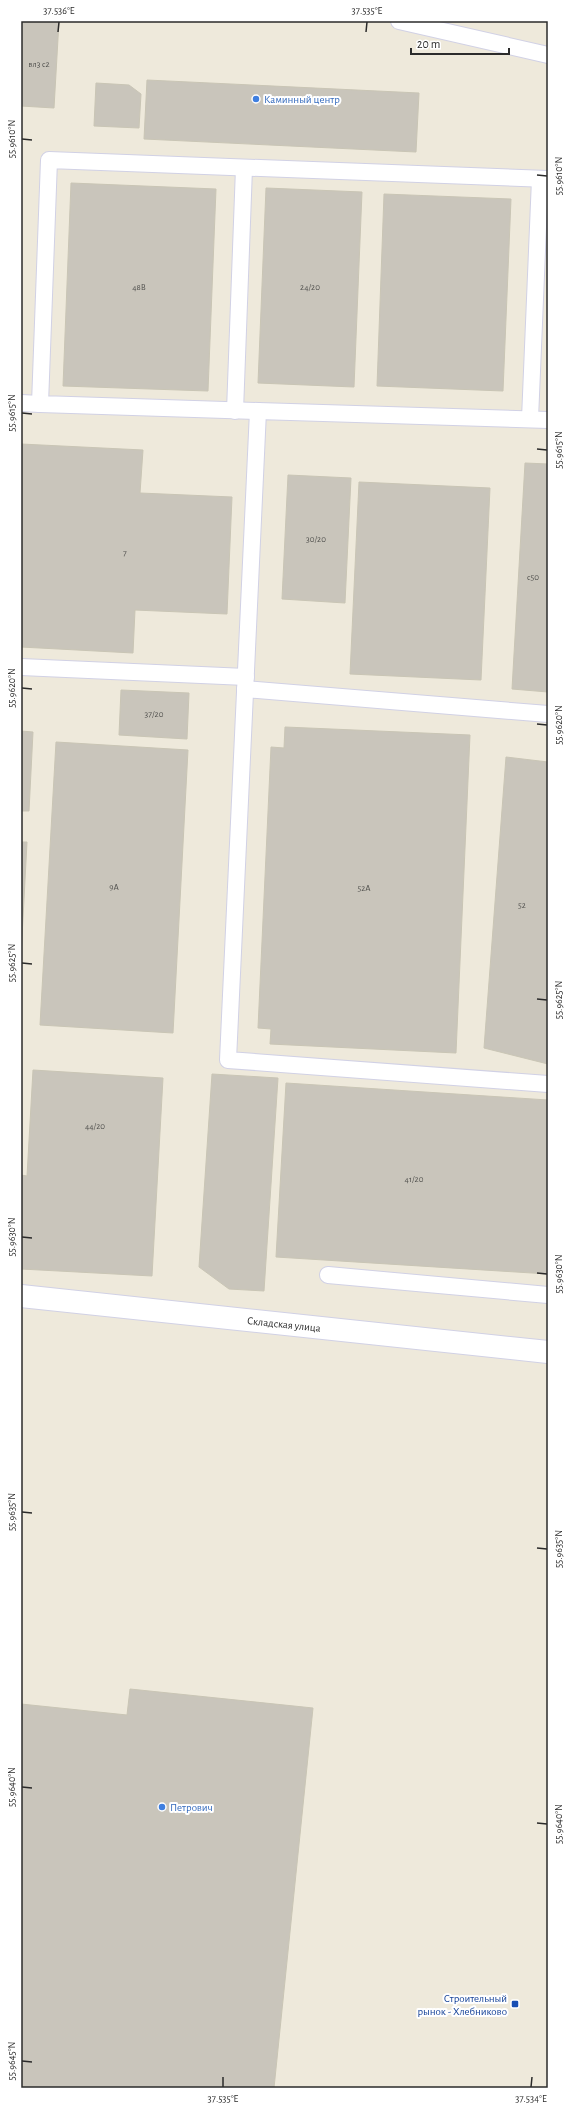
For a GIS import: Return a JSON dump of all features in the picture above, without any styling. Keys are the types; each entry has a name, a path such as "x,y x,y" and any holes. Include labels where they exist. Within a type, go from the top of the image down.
{"street":[{"name":"Складская улица","path":"21,1296 548,1352"}],"lane":[{"path":"399,21 548,55"},
{"path":"40,404 49,160 544,179 530,419"},
{"path":"235,411 244,168"},
{"path":"21,403 548,420"},
{"path":"258,411 228,1060 548,1084"},
{"path":"21,667 245,683 548,714"},
{"path":"328,1275 548,1294"}],"building":[{"path":"21,21 59,21 54,108 21,106"},
{"path":"147,80 419,93 416,152 144,139"},
{"path":"96,83 129,85 141,94 139,128 94,126"},
{"path":"71,183 216,189 208,391 63,386"},
{"path":"266,188 362,192 354,387 258,383"},
{"path":"384,194 511,199 503,391 377,386"},
{"path":"21,444 143,450 140,493 232,497 227,614 135,610 133,653 21,647"},
{"path":"525,463 548,464 548,692 512,689"},
{"path":"288,475 351,478 345,603 282,599"},
{"path":"359,482 490,488 481,680 350,674"},
{"path":"121,690 189,693 187,739 119,735"},
{"path":"285,727 470,735 456,1053 270,1044 271,1029 258,1028 271,747 284,748"},
{"path":"21,731 33,732 29,811 21,811"},
{"path":"56,742 188,750 173,1033 40,1025"},
{"path":"506,757 548,762 548,1064 484,1048"},
{"path":"21,842 27,842 21,956"},
{"path":"33,1070 163,1078 152,1276 21,1269 21,1175 27,1176"},
{"path":"212,1074 278,1078 264,1291 229,1289 199,1267"},
{"path":"286,1083 548,1100 548,1274 276,1257"},
{"name":"Петрович","path":"130,1689 313,1708 274,2088 21,2088 21,1704 127,1715"}],"place":[{"name":"Каминный центр","path":"256,99"},
{"name":"Петрович","path":"162,1807"},
{"name":"Строительный рынок - Хлебниково","path":"515,2004"}]}
